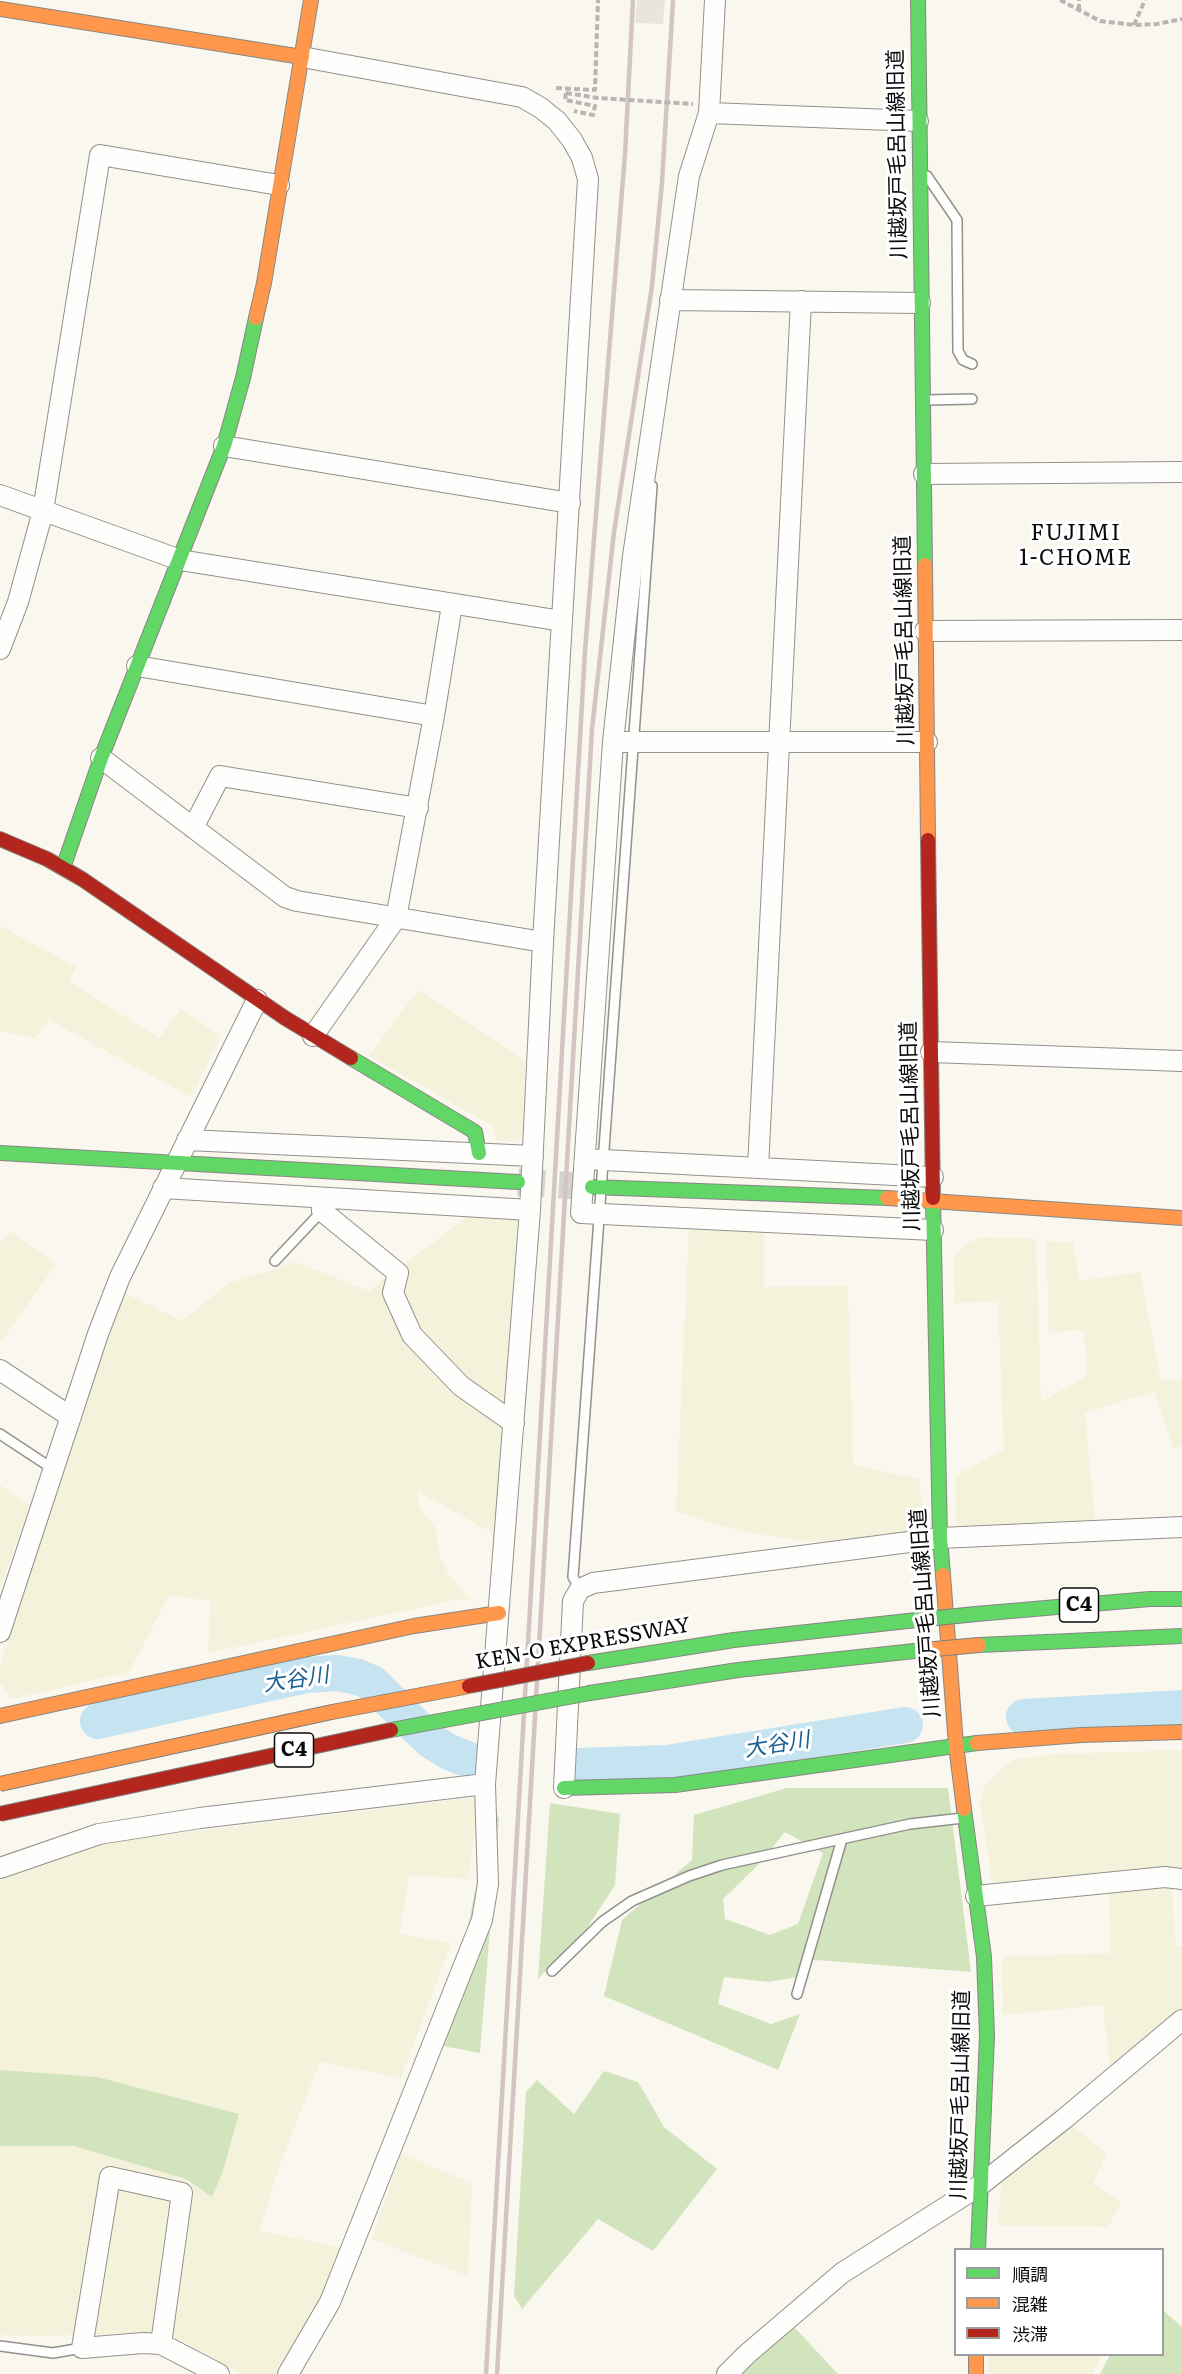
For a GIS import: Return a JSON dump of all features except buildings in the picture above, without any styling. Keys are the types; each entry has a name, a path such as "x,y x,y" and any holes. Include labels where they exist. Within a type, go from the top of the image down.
{"main road":[{"path":"63,868 101,758 224,446 253,337 311,0"},
{"name":"川越坂戸毛呂山線旧道","path":"918,0 918,164 933,1230 940,1538 956,1745 984,1957 987,2036 978,2248"},
{"path":"0,9 302,57"},
{"path":"0,839 63,868 117,902 257,1000 313,1036 475,1132 479,1153"},
{"path":"0,1153 518,1182"},
{"path":"592,1187 886,1198 1182,1218"},
{"name":"KEN-O EXPRESSWAY","path":"0,1784 332,1712 588,1663 734,1640 976,1614 1150,1599 1182,1599"},
{"path":"0,1716 321,1648 403,1628 499,1613"},
{"name":"C4","path":"0,1814 335,1741 591,1693 738,1670 979,1645 1182,1636"},
{"path":"564,1788 675,1785 956,1745 1081,1735 1182,1732"},
{"path":"976,2356 976,2374"}],"street":[{"path":"715,0 701,109 670,300 633,556 613,741 581,1213 933,1230"},
{"path":"288,2374 330,2302 482,1920 488,1884 485,1784 530,1210 543,942 588,179 582,158 557,121 522,97 302,57"},
{"path":"701,109 918,121"},
{"path":"0,649 18,602 43,511 100,155 279,185"},
{"path":"670,300 920,303"},
{"path":"758,1168 801,301"},
{"path":"224,446 570,503"},
{"path":"924,474 1182,472"},
{"path":"0,495 180,560 562,621"},
{"path":"313,1036 396,918 418,808 452,605"},
{"path":"925,632 1182,630"},
{"path":"137,666 434,716"},
{"path":"613,741 927,742"},
{"path":"101,758 285,897 297,901 543,942"},
{"path":"194,828 220,776 418,808"},
{"path":"0,1632 120,1277 257,1000"},
{"path":"931,1052 1182,1061"},
{"path":"187,1140 533,1156"},
{"path":"585,1159 933,1177"},
{"path":"163,1188 321,1205 530,1210"},
{"path":"321,1205 398,1273 393,1293 412,1335 431,1357 460,1386 514,1423"},
{"path":"0,1370 71,1417"},
{"path":"564,1788 573,1601 580,1589 593,1583 940,1538 1182,1527"},
{"path":"0,1868 99,1834 200,1818 485,1784"},
{"path":"976,1896 1165,1877 1182,1879"},
{"path":"727,2374 747,2354 842,2273 979,2186 1064,2119 1182,2020"},
{"path":"161,2344 182,2193 110,2177 82,2348 143,2343 161,2344 219,2374"}],"lane":[{"path":"918,164 957,220 958,351 963,360 972,364"},
{"path":"580,1589 573,1577 662,359"},
{"path":"922,401 972,399"},
{"path":"275,1261 321,1205"},
{"path":"0,1434 54,1469"},
{"path":"552,1971 602,1922 640,1898 689,1876 722,1865 910,1824 966,1817"},
{"path":"797,1994 842,1839"},
{"path":"0,2346 53,2353 82,2348"}],"path":[{"path":"556,88 595,90 598,0"},
{"path":"1060,0 1100,21 1134,25 1157,24 1182,19"},
{"path":"1079,0 1079,10"},
{"path":"1134,25 1146,0"},
{"path":"570,111 594,115 595,106 565,100 566,93 701,109"}],"shaded area":[{"path":"637,0 665,0 663,24 635,23"},
{"path":"0,926 77,967 69,981 159,1038 181,1009 221,1036 191,1097 49,1020 35,1038 0,1031"},
{"path":"418,990 525,1060 522,1136 516,1142 497,1140 493,1126 369,1056"},
{"path":"475,1211 518,1214 498,1536 417,1491 420,1508 436,1529 439,1555 449,1575 471,1600 460,1599 208,1653 211,1601 169,1595 129,1672 11,1699 0,1682 0,1666 47,1518 124,1293 182,1321 228,1284 295,1262 369,1291"},
{"path":"689,1228 764,1232 764,1287 848,1286 853,1465 919,1479 924,1523 910,1534 812,1542 744,1532 676,1512"},
{"path":"10,1231 56,1264 0,1343 0,1244"},
{"path":"984,1237 1036,1239 1041,1402 1087,1376 1084,1330 1049,1332 1046,1241 1073,1243 1079,1281 1140,1272 1161,1381 1182,1378 1182,1446 1174,1448 1154,1391 1085,1413 1095,1525 967,1534 956,1523 956,1476 1004,1449 998,1301 955,1303 954,1259 966,1243"},
{"path":"0,1485 30,1506 0,1588"},
{"path":"1182,1750 1182,1874 1171,1873 1176,1946 1182,1946 1182,2016 1111,2074 1103,2005 1003,2015 1002,1957 1110,1953 1109,1886 994,1894 980,1803 984,1786 1012,1760 1056,1754"},
{"path":"479,1797 468,1879 409,1875 399,1934 451,1943 401,2078 320,2062 280,2164 259,2231 345,2248 324,2302 279,2374 242,2374 172,2338 144,2333 0,2335 0,1880 107,1842"},
{"path":"1069,2124 1107,2153 1093,2184 1121,2202 1108,2227 997,2225 1003,2173"},
{"path":"401,2154 472,2183 468,2276 372,2239"},
{"path":"988,2356 1101,2356 1092,2374 989,2374"}],"green space":[{"path":"787,1788 948,1788 971,1972 803,1959 799,1977 768,1982 724,1977 718,2004 771,2024 800,2014 778,2070 604,1996 622,1920 692,1860 694,1815","holes":["785,1832 823,1853 798,1924 770,1935 725,1919 723,1899 757,1866"]},
{"path":"550,1803 620,1814 615,1885 587,1928 538,1979"},
{"path":"489,1817 499,1817 480,2053 437,2045 469,1922"},
{"path":"0,2070 97,2077 239,2114 223,2171 212,2197 186,2179 74,2146 0,2146"},
{"path":"604,2071 638,2082 664,2127 717,2169 653,2251 598,2219 522,2309 514,2296 526,2092 537,2080 574,2114"},
{"path":"1164,2311 1182,2327 1182,2374 1100,2374 1109,2356 1164,2356"},
{"path":"794,2327 838,2374 738,2374 761,2352"}],"waterway":[{"name":"大谷川","path":"98,1721 307,1675 337,1673 358,1677 372,1683 431,1741 469,1760"},
{"name":"大谷川","path":"1024,1717 1182,1708"},
{"name":"大谷川","path":"578,1766 667,1763 905,1725"}],"tunnel":[{"path":"518,1182 592,1187"}],"railway":[{"path":"486,2374 585,651 625,154 633,0"},
{"path":"497,2374 592,729 614,532 652,286 662,182 673,0"}],"traffic: fast":[{"path":"918,0 925,565"},
{"path":"63,868 101,758 224,446 243,378 256,318"},
{"path":"351,1058 475,1132 479,1153"},
{"path":"0,1153 518,1182"},
{"path":"592,1187 887,1198"},
{"path":"933,1198 940,1538 943,1575"},
{"path":"976,1614 1150,1599 1182,1599"},
{"path":"926,1619 976,1614"},
{"path":"588,1663 734,1640 926,1619"},
{"path":"979,1645 1182,1636"},
{"path":"590,1693 738,1670 924,1650"},
{"path":"391,1730 590,1693"},
{"path":"564,1788 675,1785 977,1743"},
{"path":"964,1809 984,1957 987,2036 978,2248"}],"traffic: slow":[{"path":"256,318 264,283 311,0"},
{"path":"0,9 302,57"},
{"path":"925,565 928,840"},
{"path":"887,1198 1182,1218"},
{"path":"943,1575 956,1745 964,1809"},
{"path":"0,1716 414,1626 499,1613"},
{"path":"924,1650 979,1645"},
{"path":"0,1784 332,1712 469,1686"},
{"path":"977,1743 1081,1735 1182,1732"},
{"path":"976,2356 976,2374"}],"traffic: jam":[{"path":"0,839 47,859 82,879 285,1018 351,1058"},
{"path":"928,840 933,1198"},
{"path":"469,1686 588,1663"},
{"path":"0,1814 391,1730"}],"district":[{"name":"FUJIMI 1-CHOME","path":"1076,546"}]}
